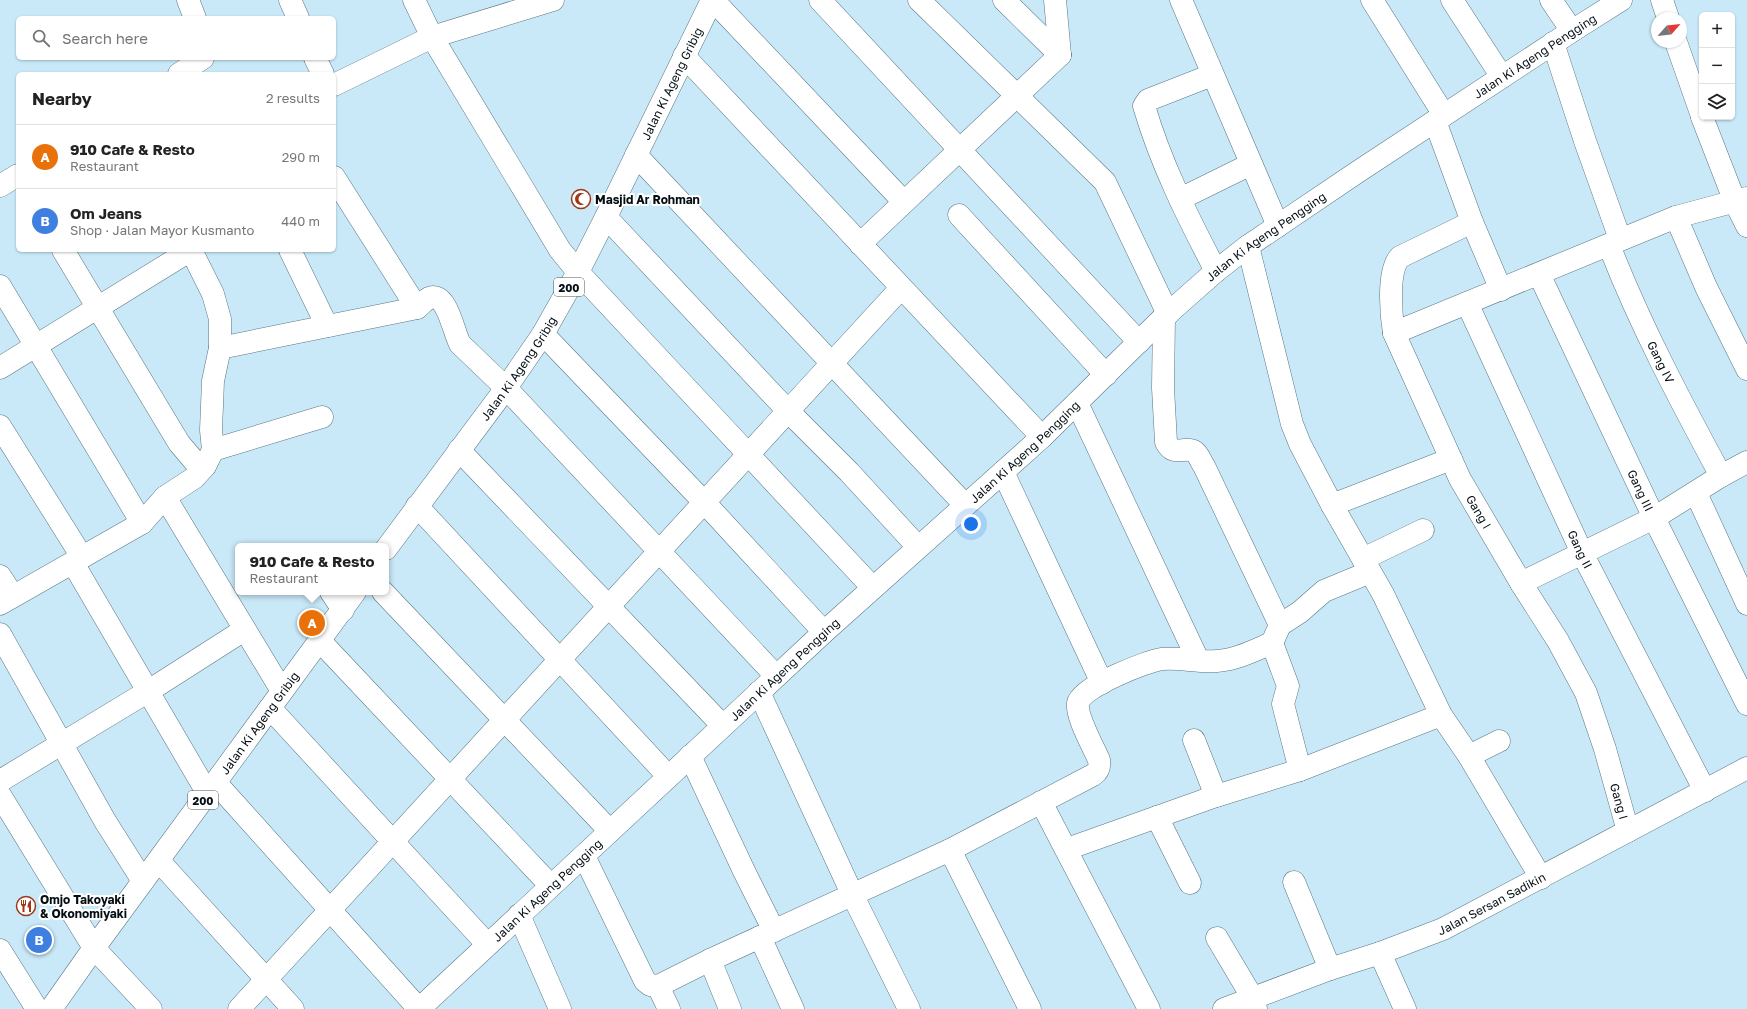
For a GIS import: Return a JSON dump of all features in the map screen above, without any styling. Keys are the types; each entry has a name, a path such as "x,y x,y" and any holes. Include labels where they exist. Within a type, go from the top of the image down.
{"street":[{"path":"188,0 194,16"},
{"path":"290,0 297,16"},
{"path":"414,0 432,36 560,250 578,272 873,588"},
{"path":"336,84 432,36 554,0"},
{"path":"712,0 904,202"},
{"name":"Jalan Ki Ageng Gribig","path":"389,545 506,388 543,334 578,272 606,217 712,0"},
{"path":"820,0 1139,342"},
{"path":"919,0 1105,182 1166,316 1163,388 1166,442 1171,449 1179,451 1191,450 1196,452 1276,634 1288,686 1283,704 1300,770"},
{"path":"1004,0 1060,55"},
{"path":"1181,0 1278,226"},
{"path":"1372,0 1440,118 1472,222 1501,290"},
{"path":"1452,0 1502,77"},
{"path":"1551,0 1572,30"},
{"name":"Jalan Ki Ageng Pengging","path":"426,1006 487,944 610,832 722,725 1042,437 1166,316 1216,271 1248,246 1572,30 1621,0"},
{"path":"1662,0 1666,12"},
{"path":"860,244 1060,55 1058,1"},
{"name":"Gang IV","path":"1553,43 1584,141 1625,285 1662,365 1721,476"},
{"path":"1678,48 1699,108"},
{"path":"684,56 1042,437"},
{"path":"182,72 200,60"},
{"path":"316,60 321,72"},
{"path":"1212,75 1148,100 1144,106 1154,139 1180,199 1216,271"},
{"path":"1703,120 1741,200 1747,226"},
{"path":"636,154 831,364 965,505"},
{"path":"1180,199 1251,164"},
{"path":"0,186 16,176"},
{"path":"336,180 417,308"},
{"path":"1394,333 1676,217 1741,200"},
{"path":"959,215 1106,376"},
{"path":"606,217 788,411 849,472 918,547"},
{"path":"1676,217 1709,293 1747,368"},
{"name":"Gang I","path":"1472,222 1400,257 1397,261 1393,272 1392,317 1394,333 1460,479 1521,583 1558,641 1586,693 1605,749 1628,831"},
{"path":"1248,246 1292,424 1300,444 1332,505 1383,594 1441,715 1469,756 1541,878"},
{"path":"64,252 179,443 189,456 196,462 322,417"},
{"path":"0,368 188,252"},
{"path":"0,576 7,600 142,523 165,497 194,478 209,458 213,380 220,348 220,319 218,307 213,294 192,252"},
{"path":"291,252 327,326"},
{"name":"Gang III","path":"1538,274 1654,518 1747,704"},
{"path":"0,286 142,523"},
{"path":"239,1009 901,288"},
{"path":"220,348 417,308 429,298 436,297 442,300 460,344 506,388 776,676"},
{"name":"Gang II","path":"1467,302 1582,553 1705,791"},
{"path":"543,334 704,502 824,632"},
{"path":"1077,403 1198,660"},
{"path":"0,426 7,452 77,560 147,692 212,788 330,910 426,1006"},
{"path":"459,450 722,725"},
{"path":"1332,505 1451,459"},
{"path":"1521,583 1654,518 1721,476 1747,462"},
{"path":"1003,472 1102,683"},
{"path":"1696,493 1747,604"},
{"path":"165,497 244,630 276,700 392,843 487,944"},
{"path":"417,506 668,776"},
{"path":"584,856 645,981 650,985 658,986 710,960 853,896 950,850 1098,772 1100,766 1099,760 1080,717 1078,704 1083,694 1130,670 1161,659 1217,662 1248,653 1276,634 1324,591 1367,566 1423,530"},
{"path":"337,595 349,601"},
{"path":"385,595 610,832"},
{"name":"Jalan Ki Ageng Gribig","path":"52,1009 94,948 349,601"},
{"path":"0,781 147,692 244,630"},
{"path":"0,634 62,743 104,821 143,881"},
{"path":"320,641 551,886"},
{"path":"759,692 853,896 908,1009"},
{"path":"1067,849 1216,796 1300,770 1441,715"},
{"path":"1194,740 1216,796"},
{"path":"1469,756 1499,741"},
{"path":"690,756 744,871 793,1009"},
{"name":"Jalan Sersan Sadikin","path":"1224,1009 1254,1003 1330,969 1380,953 1443,929 1747,768"},
{"path":"0,795 94,948 151,1009"},
{"path":"1041,802 1067,849 1149,1009"},
{"path":"1157,817 1190,883"},
{"path":"950,850 1030,1009"},
{"path":"159,861 293,1009"},
{"path":"1294,882 1330,969"},
{"path":"519,915 560,1009"},
{"path":"1216,938 1254,1003"},
{"path":"0,950 37,1009"},
{"path":"1380,953 1405,1009"},
{"path":"710,960 730,1009"},
{"path":"658,986 669,1009"}],"place":[{"name":"Masjid Ar Rohman","path":"581,199"},
{"name":"910 Cafe & Resto","path":"312,623"},
{"name":"Omjo Takoyaki & Okonomiyaki","path":"26,906"},
{"name":"Om Jeans","path":"39,940"}]}
